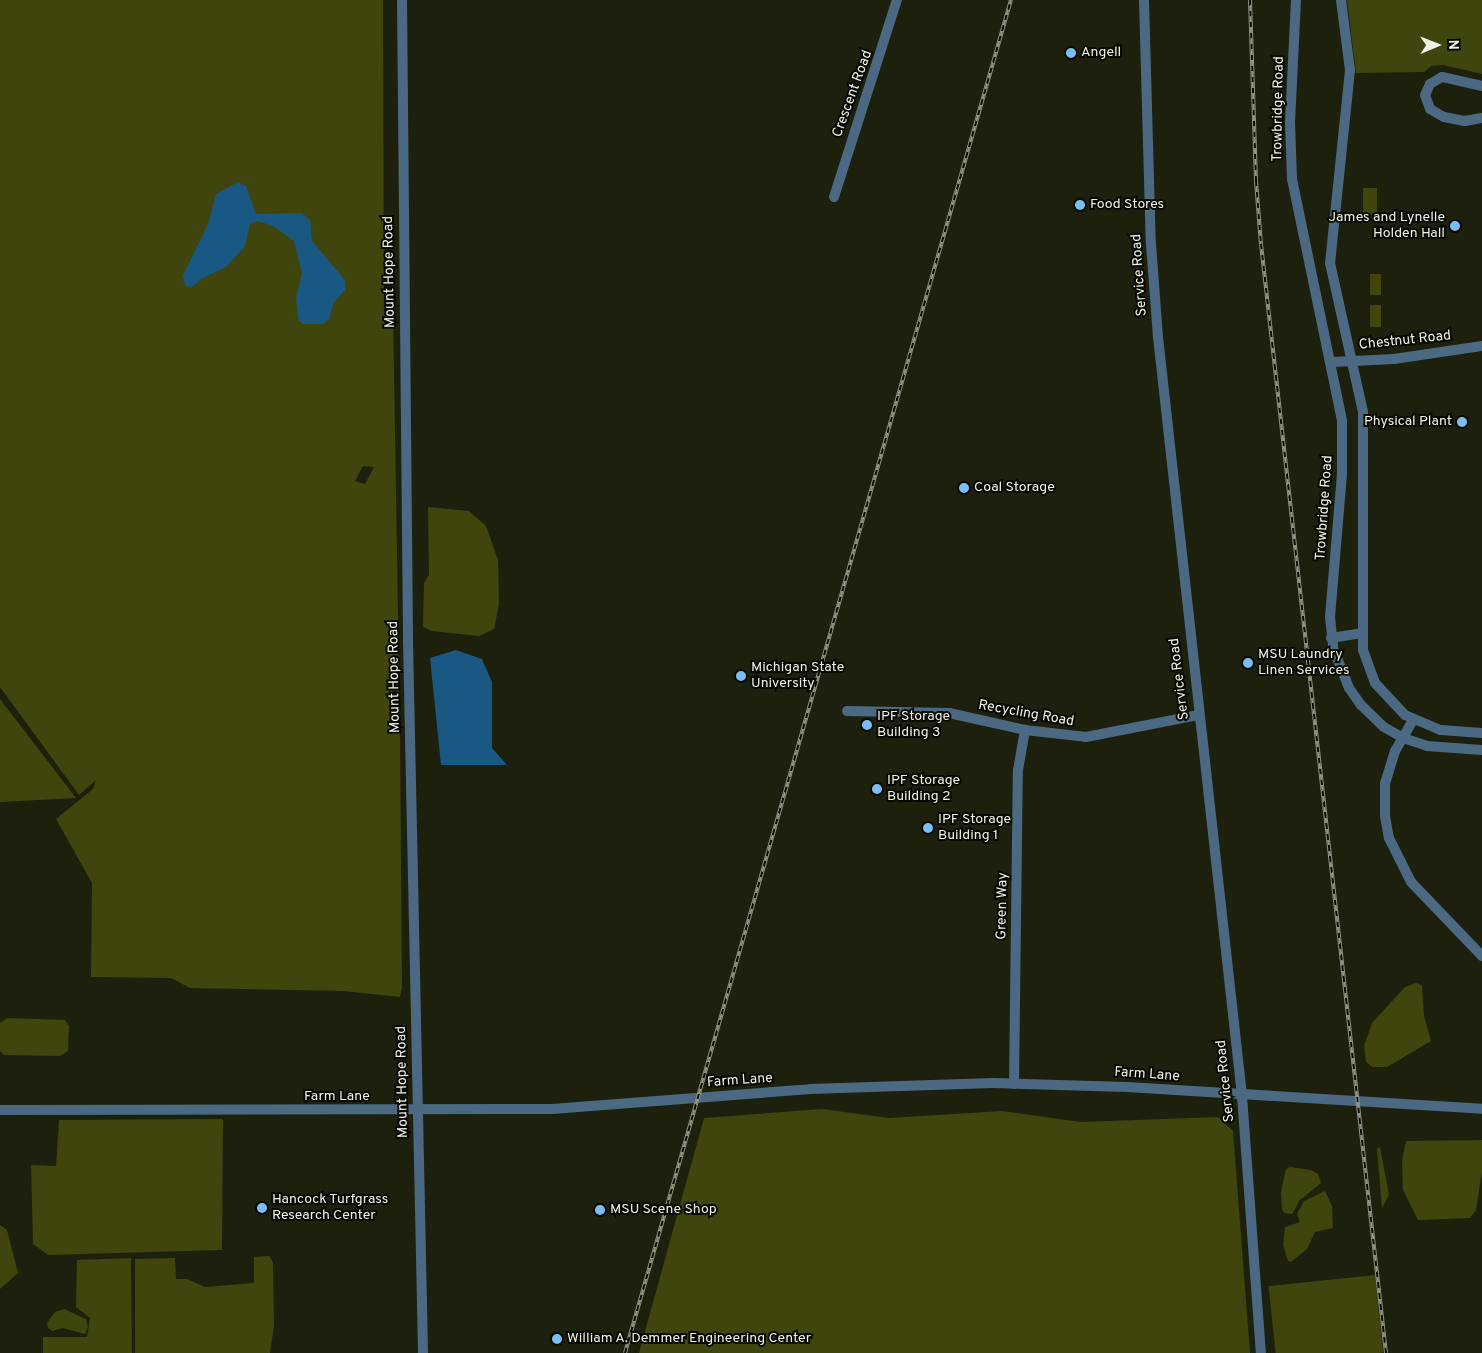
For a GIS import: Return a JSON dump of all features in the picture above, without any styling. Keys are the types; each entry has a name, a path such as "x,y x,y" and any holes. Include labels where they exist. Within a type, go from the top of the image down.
{"street":[{"name":"Mount Hope Road","path":"402,0 408,640 423,1353"},
{"name":"Crescent Road","path":"834,197 897,0"},
{"name":"Service Road","path":"1144,0 1154,290 1198,715 1242,1096 1261,1353"},
{"name":"Trowbridge Road","path":"1296,0 1290,122 1292,179 1298,217 1332,362 1343,447 1331,606 1331,638 1339,669 1355,697 1376,720 1403,738 1441,748 1482,750"},
{"path":"1341,0 1350,70 1330,263 1352,361 1365,439 1362,633 1365,658 1375,682 1391,704 1413,720 1441,730 1465,733 1482,732"},
{"path":"1482,86 1442,77 1430,84 1425,95 1430,109 1444,117 1464,121 1482,118"},
{"name":"Chestnut Road","path":"1332,362 1394,359 1482,346"},
{"path":"1331,638 1362,633"},
{"name":"Recycling Road","path":"847,711 949,713 1025,730 1067,737 1094,736 1154,722 1198,715"},
{"path":"1413,720 1391,761 1384,794 1384,816 1391,844 1412,882 1482,956"},
{"name":"Green Way","path":"1014,1084 1018,770 1025,730"},
{"path":"1465,733 1466,750"},
{"name":"Farm Lane","path":"0,1110 418,1112 552,1109 895,1085 1014,1084 1482,1110"}],"green space":[{"path":"0,0 383,0 384,324 393,312 400,731 402,988 400,997 343,991 190,988 171,978 91,977 92,883 56,819 93,789 96,780 79,795 0,687","holes":["363,466 374,467 365,484 355,481"]},
{"path":"1347,0 1482,0 1482,74 1443,65 1431,66 1424,72 1356,73"},
{"path":"1363,188 1377,188 1377,215 1363,215"},
{"path":"1370,274 1381,274 1381,295 1370,295"},
{"path":"1370,305 1381,305 1381,327 1370,327"},
{"path":"428,507 469,511 486,526 498,560 499,604 494,629 479,636 432,631 423,627 424,583 429,575"},
{"path":"0,699 76,798 0,802"},
{"path":"1416,983 1422,985 1424,1016 1431,1041 1387,1067 1372,1067 1366,1062 1364,1046 1372,1023 1405,987"},
{"path":"7,1018 65,1020 69,1026 68,1051 60,1056 4,1055 0,1051 0,1023"},
{"path":"822,1109 889,1118 1002,1111 1081,1122 1218,1117 1233,1131 1250,1353 639,1353 704,1118"},
{"path":"223,1119 222,1250 48,1255 33,1244 31,1165 56,1166 59,1120"},
{"path":"1482,1140 1482,1171 1476,1210 1470,1218 1418,1220 1403,1190 1402,1161 1406,1141"},
{"path":"1380,1147 1389,1195 1382,1208 1377,1149"},
{"path":"1290,1167 1311,1170 1318,1174 1321,1183 1300,1200 1292,1214 1284,1213 1282,1209 1281,1192 1286,1169"},
{"path":"1325,1191 1332,1206 1333,1228 1315,1232 1307,1249 1291,1262 1288,1261 1283,1245 1285,1227 1300,1222 1297,1214 1304,1201"},
{"path":"0,1225 7,1230 18,1273 0,1289"},
{"path":"269,1256 273,1262 274,1326 270,1353 135,1353 135,1259 175,1258 176,1279 187,1279 205,1287 254,1283 254,1257"},
{"path":"131,1258 132,1353 43,1353 43,1337 87,1337 90,1318 76,1307 77,1260"},
{"path":"1375,1275 1383,1353 1276,1353 1269,1286"},
{"path":"64,1309 86,1319 88,1327 85,1334 63,1328 52,1331 48,1328 47,1323 55,1312"}],"water":[{"path":"238,182 246,186 256,214 302,213 310,220 312,241 345,280 345,290 334,302 329,319 323,324 302,324 298,318 296,298 302,273 294,241 273,226 258,221 250,224 245,246 226,267 201,279 192,287 185,286 183,275 208,224 216,194"},
{"path":"456,650 482,659 492,682 492,748 507,765 441,765 430,658"}],"railway":[{"path":"625,1353 1011,0"},
{"path":"1250,0 1256,181 1261,244 1386,1353"}],"place":[{"name":"Angell","path":"1071,53"},
{"name":"Food Stores","path":"1080,205"},
{"name":"James and Lynelle Holden Hall","path":"1455,226"},
{"name":"Physical Plant","path":"1462,422"},
{"name":"Coal Storage","path":"964,488"},
{"name":"MSU Laundry Linen Services","path":"1248,663"},
{"name":"Michigan State University","path":"741,676"},
{"name":"IPF Storage Building 3","path":"867,725"},
{"name":"IPF Storage Building 2","path":"877,789"},
{"name":"IPF Storage Building 1","path":"928,828"},
{"name":"Hancock Turfgrass Research Center","path":"262,1208"},
{"name":"MSU Scene Shop","path":"600,1210"},
{"name":"William A. Demmer Engineering Center","path":"557,1339"}]}
